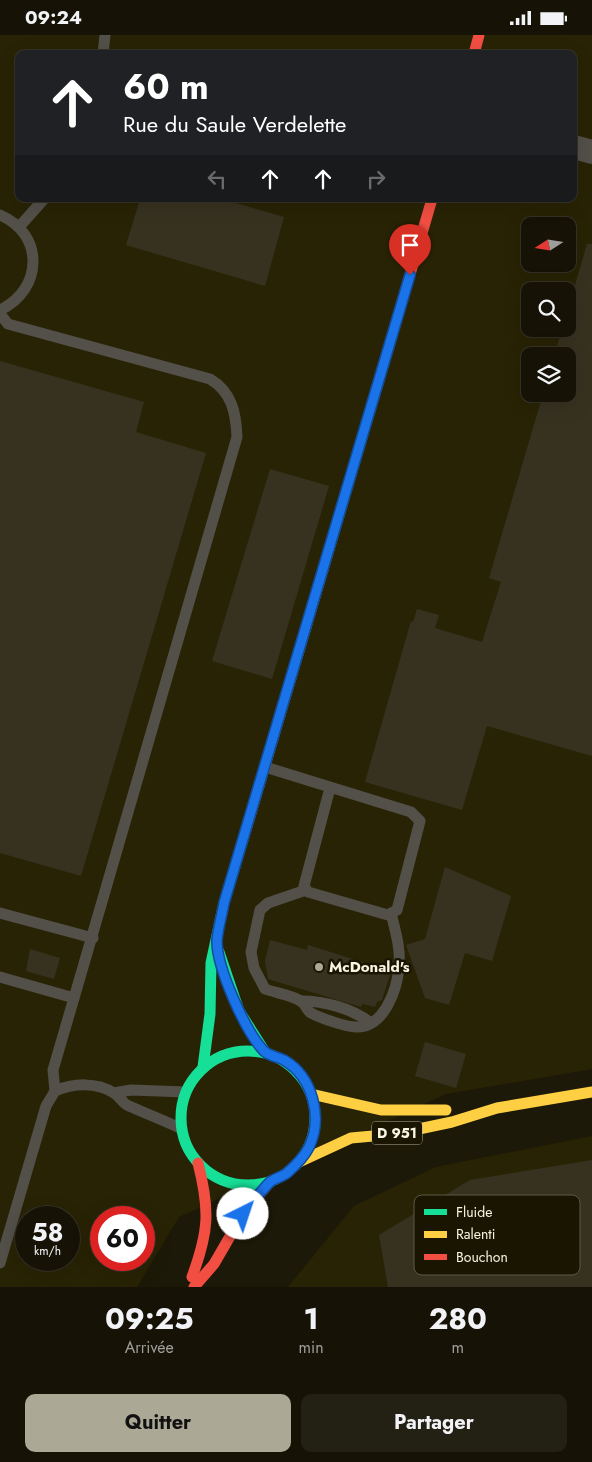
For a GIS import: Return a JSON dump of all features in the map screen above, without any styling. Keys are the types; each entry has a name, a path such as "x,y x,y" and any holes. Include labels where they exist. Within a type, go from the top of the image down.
{"main road":[{"path":"475,50 479,35"},
{"path":"203,1067 210,1014 211,963 224,903 431,202"},
{"path":"217,941 220,959 239,1011 265,1052"},
{"path":"189,1287 203,1249 208,1226 208,1199 198,1163 186,1145 182,1129 186,1092 203,1067 222,1055 243,1050 265,1052 285,1061 301,1075 311,1094 316,1112 314,1130 309,1147 298,1162 286,1173 272,1181 252,1185 232,1183 214,1175 198,1163"},
{"name":"D 951","path":"311,1094 381,1110 415,1111 497,1108 592,1092"},
{"name":"D 951","path":"298,1162 350,1139 395,1134 452,1122 497,1108"},
{"path":"194,1287 214,1264 243,1214 272,1181"}],"street":[{"path":"577,148 592,152"}],"lane":[{"path":"103,50 105,35"},
{"path":"19,227 41,202"},
{"path":"0,215 19,227 32,249 32,274 20,297 0,310"},
{"path":"0,315 8,324 210,379 219,384 236,412 237,437 93,939 53,1070 55,1091 46,1106 0,1263"},
{"path":"265,767 330,789 411,812 420,821 397,910 391,913 388,915 306,890 268,903 260,909 250,952 254,968 265,989 301,1001 316,1001 357,1013 371,1023 378,1019 388,1005 399,966 398,946 391,913"},
{"path":"306,890 304,886 330,789"},
{"path":"0,913 93,939"},
{"path":"0,977 74,999"},
{"path":"55,1091 75,1084 88,1085 114,1093 131,1090 186,1092"},
{"path":"114,1093 126,1105 150,1113 182,1129"}],"shaded area":[{"path":"0,35 592,35 592,1069 446,1094 179,1217 155,1257 155,1206 90,1206 90,1271 147,1271 137,1287 0,1287"},
{"path":"592,1136 592,1287 288,1287 354,1206 436,1167"}],"building":[{"path":"139,202 232,202 284,217 265,286 126,245"},
{"path":"587,244 592,244 592,756 487,726 462,810 365,782 411,621 413,622 417,609 439,615 435,628 482,642 501,582 489,578 541,402 576,402 576,347 557,347 560,337 576,337 576,282"},
{"path":"0,361 144,402 136,432 206,453 81,876 0,853"},
{"path":"270,469 329,486 272,679 212,661"},
{"path":"445,867 511,896 492,961 465,953 449,1005 425,998 406,945 425,939"},
{"path":"270,940 307,950 308,945 391,971 382,1000 377,1002 375,1007 362,1004 361,1007 268,979 265,961"},
{"path":"30,949 60,958 54,979 26,971"},
{"path":"425,1042 466,1054 456,1088 415,1076"},
{"path":"592,1160 592,1287 388,1287 379,1235 414,1214 414,1275 580,1275 580,1195 445,1195 470,1180"}],"traffic: fast":[{"path":"329,549 392,336"},
{"path":"203,1067 210,1014 211,963 224,903 244,836"},
{"path":"219,952 239,1011 265,1052"},
{"path":"248,1051 274,1056 285,1062 295,1071 304,1081 310,1092 315,1118 310,1144 304,1155 295,1165 285,1174 274,1180 248,1185 222,1180 211,1174 201,1165 192,1155 186,1144 181,1118 186,1092 192,1081 201,1071 211,1062 222,1056 248,1051"}],"traffic: slow":[{"path":"244,836 329,549"},
{"path":"299,1162 351,1138 395,1134 452,1122 497,1108 592,1092"},
{"path":"311,1094 381,1110 446,1110"}],"traffic: jam":[{"path":"475,50 479,35"},
{"path":"392,336 431,202"},
{"path":"192,1277 202,1246 206,1220 205,1194 198,1163"},
{"path":"194,1287 214,1264 243,1214 271,1181"}],"place":[{"name":"McDonald's","path":"319,967"}],"route":[{"path":"243,1214 272,1181 286,1173 298,1162 309,1147 314,1130 316,1112 311,1094 301,1075 285,1061 265,1052 249,1031 226,979 217,941 224,903 410,275"}]}
